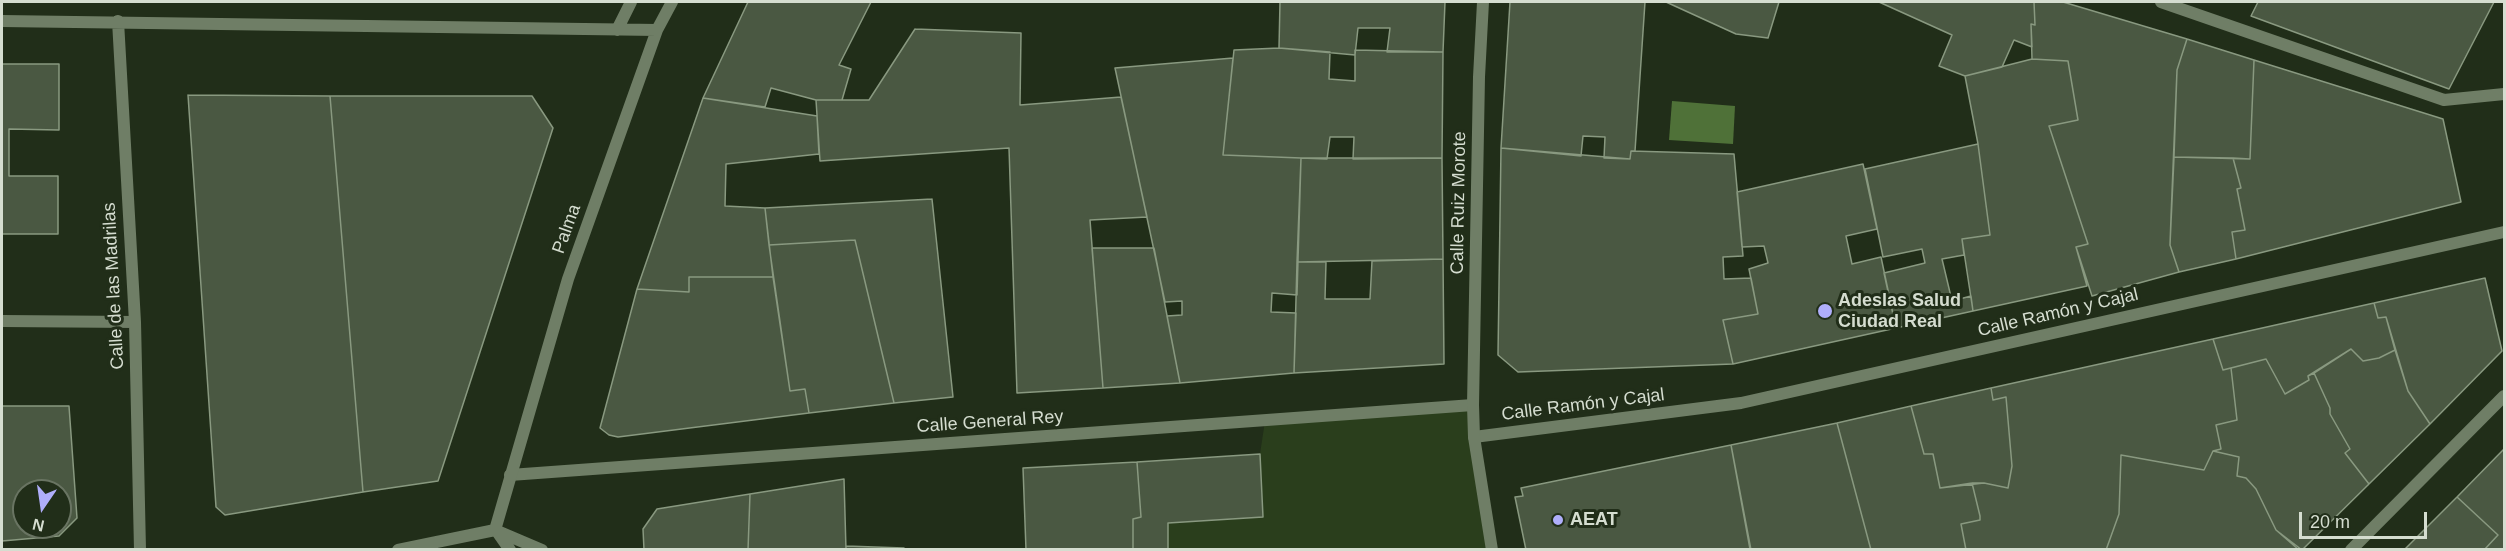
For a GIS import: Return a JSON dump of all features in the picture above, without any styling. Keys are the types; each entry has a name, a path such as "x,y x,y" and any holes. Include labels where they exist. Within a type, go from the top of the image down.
{"street":[{"path":"616,30 631,2"},
{"name":"Palma","path":"495,530 568,279 657,30 672,2"},
{"name":"Calle Ruiz Morote","path":"1483,2 1479,77 1473,405 1474,437 1492,549"},
{"path":"2161,2 2444,100 2505,94"},
{"path":"2,21 657,30"},
{"name":"Calle de las Madrilas","path":"118,21 135,322 140,549"},
{"name":"Calle Ramón y Cajal","path":"1474,437 1741,403 2505,232"},
{"path":"2,321 135,322"},
{"path":"2351,549 2505,396"},
{"name":"Calle General Rey","path":"510,475 1473,405"},
{"path":"398,549 495,530 542,549"},
{"path":"495,530 510,549"}],"shaded area":[{"path":"1672,101 1735,106 1733,144 1669,140"},
{"path":"1473,405 1494,549 1168,550 1168,523 1263,517 1260,454 1265,421"}],"building":[{"path":"748,2 871,2 839,65 851,69 842,100 816,100 771,88 765,107 703,98"},
{"path":"1280,2 1445,2 1443,52 1387,52 1390,28 1358,28 1355,55 1279,48"},
{"path":"1510,2 1645,2 1635,151 1631,151 1630,159 1604,158 1605,137 1583,136 1581,156 1501,148"},
{"path":"1666,2 1779,2 1768,38 1736,34"},
{"path":"1879,2 2034,2 2035,25 2031,24 2032,47 2014,40 2002,67 1965,76 1939,66 1952,35"},
{"path":"2034,2 2063,2 2187,39 2177,70 2170,245 2179,272 2092,296 2076,247 2088,244 2049,126 2078,120 2068,61 2032,59 2031,24 2035,25"},
{"path":"2258,2 2494,2 2449,89 2251,16"},
{"path":"915,29 1021,33 1020,105 1121,97 1147,217 1090,220 1103,388 1017,393 1009,148 820,161 816,100 869,100"},
{"path":"2187,39 2254,60 2250,159 2174,157 2177,70"},
{"path":"1279,48 1330,52 1329,79 1355,81 1355,50 1443,52 1442,158 1353,159 1354,137 1330,137 1327,159 1223,155 1234,50"},
{"path":"1233,58 1223,155 1301,158 1297,295 1272,293 1271,312 1296,313 1294,373 1180,383 1167,316 1182,315 1182,301 1165,302 1115,68"},
{"path":"2032,59 2068,61 2078,120 2049,126 2088,244 2076,247 2087,286 1973,311 1962,239 1990,235 1978,144 1965,76"},
{"path":"2254,60 2443,119 2461,202 2236,259 2232,232 2245,230 2237,189 2241,188 2233,158 2250,159"},
{"path":"2,64 59,64 59,130 9,129 9,176 58,176 58,234 2,234"},
{"path":"188,95 330,96 363,492 225,515 216,507"},
{"path":"330,96 532,96 553,128 438,481 363,492"},
{"path":"703,98 817,116 819,154 726,164 725,206 765,208 773,277 689,277 689,292 637,289"},
{"path":"1978,144 1990,235 1962,239 1964,255 1942,259 1952,301 1971,296 1973,311 1896,328 1884,273 1925,263 1922,249 1883,257 1865,169"},
{"path":"1501,148 1630,159 1631,151 1734,154 1743,256 1723,257 1724,279 1751,278 1758,314 1723,320 1733,364 1518,372 1498,355"},
{"path":"2174,157 2233,158 2241,188 2237,189 2245,230 2232,232 2236,259 2179,272 2170,245"},
{"path":"1301,158 1442,158 1443,259 1297,262"},
{"path":"1863,164 1877,229 1846,236 1852,264 1881,257 1896,328 1733,364 1723,320 1758,314 1749,269 1768,263 1764,246 1742,247 1737,192"},
{"path":"932,199 953,397 894,403 855,240 769,245 765,208"},
{"path":"855,240 894,403 809,413 805,389 790,391 769,245"},
{"path":"1092,248 1154,248 1180,383 1103,388"},
{"path":"1443,259 1444,364 1294,373 1297,262 1326,262 1325,299 1370,299 1372,261"},
{"path":"689,277 773,277 790,391 805,389 809,413 618,437 609,435 600,428 637,289 689,292"},
{"path":"2485,278 2502,351 2430,424 2408,391 2386,317 2378,318 2374,303"},
{"path":"2374,303 2378,318 2386,317 2395,350 2379,358 2363,361 2351,349 2308,376 2309,380 2285,394 2266,359 2223,370 2213,339"},
{"path":"2213,339 2223,370 2231,368 2237,420 2216,425 2221,449 2213,451 2204,470 2121,455 2119,514 2106,550 1966,550 1961,524 1980,520 1972,483 2008,488 2012,466 2006,397 1993,400 1991,388"},
{"path":"2351,349 2363,361 2379,358 2395,350 2408,391 2430,424 2369,484 2345,453 2350,449 2330,414 2330,408 2314,373"},
{"path":"2266,359 2285,394 2309,380 2308,376 2314,373 2330,408 2330,414 2350,449 2345,453 2369,484 2302,550 2276,530 2256,489 2246,478 2237,476 2239,457 2213,451 2221,449 2216,425 2237,420 2231,368"},
{"path":"1991,388 1993,400 2006,397 2012,466 2008,488 1984,483 1940,488 1933,454 1924,454 1911,406"},
{"path":"2,406 69,406 77,518 72,523 72,479 12,479 12,539 25,539 2,541"},
{"path":"1911,406 1924,454 1933,454 1940,488 1972,483 1980,520 1961,524 1966,550 1871,550 1837,423"},
{"path":"1837,423 1871,550 1751,550 1731,445"},
{"path":"1731,445 1750,549 1526,550 1515,497 1523,496 1521,488"},
{"path":"2504,449 2504,550 2484,550 2498,535 2457,497"},
{"path":"2213,451 2239,457 2237,476 2246,478 2256,489 2276,530 2299,550 2106,550 2119,514 2121,455 2204,470"},
{"path":"1260,454 1263,517 1168,523 1168,550 1133,550 1133,519 1141,517 1137,462"},
{"path":"1137,462 1141,517 1133,519 1133,550 1026,550 1023,468"},
{"path":"844,479 846,550 748,550 750,494"},
{"path":"750,494 748,550 644,550 643,529 657,509"},
{"path":"2457,497 2498,535 2484,550 2404,550"},
{"path":"846,546 904,548 846,550"}],"place":[{"name":"Adeslas Salud Ciudad Real","path":"1825,311"},
{"name":"AEAT","path":"1558,520"}]}
